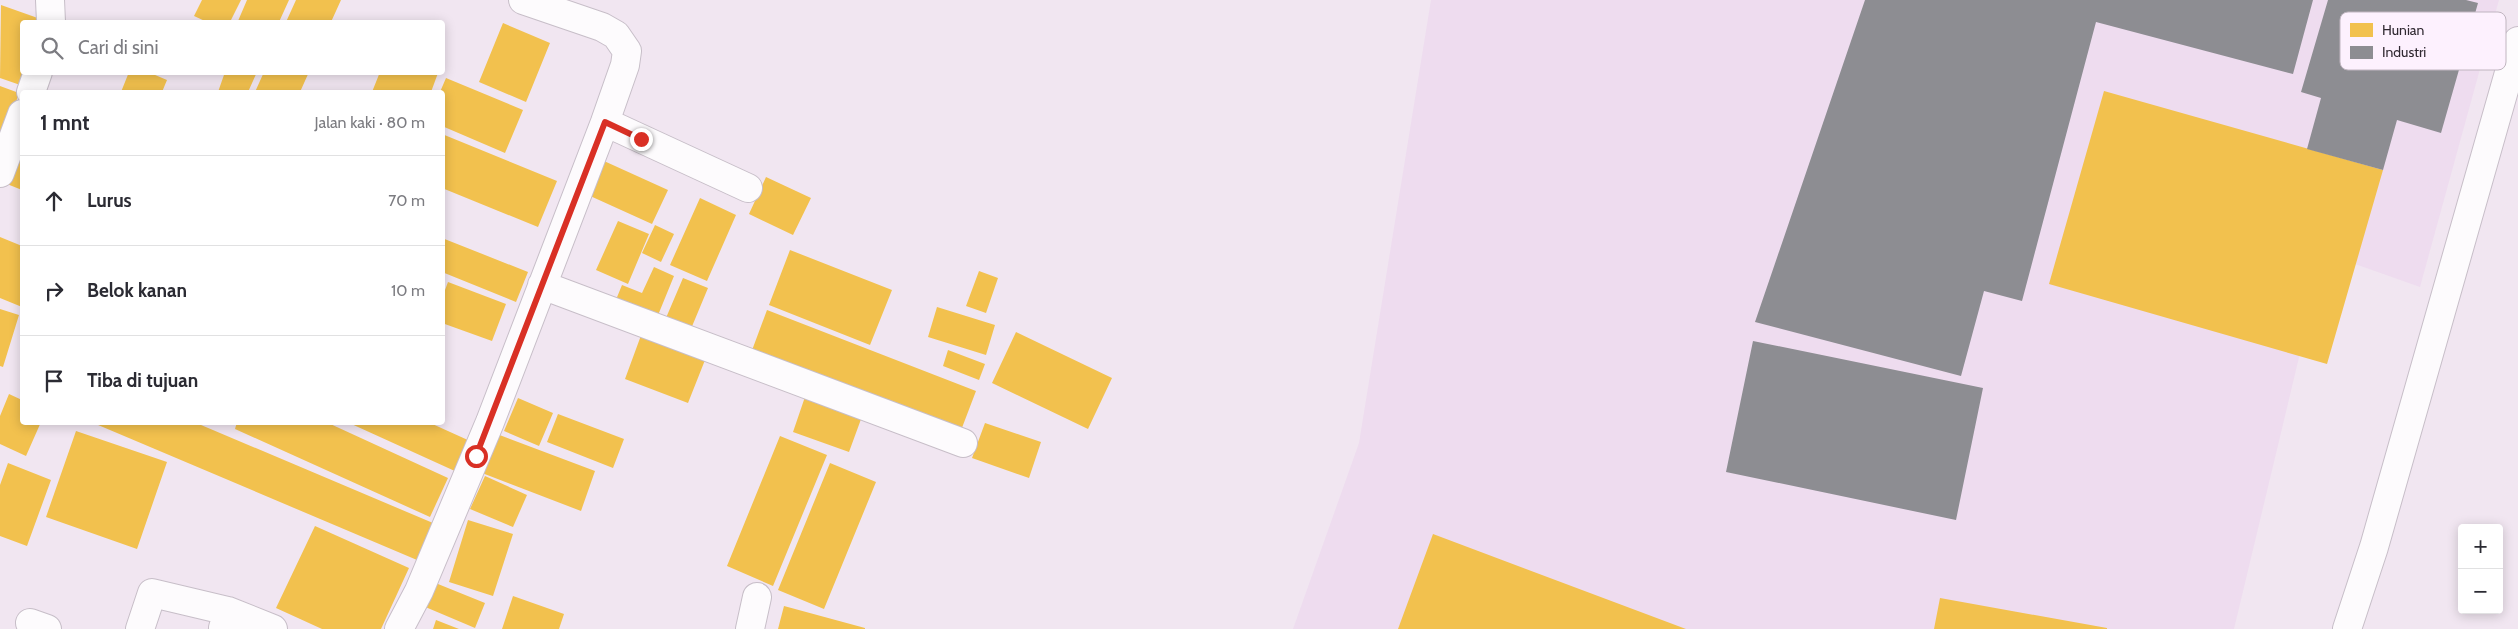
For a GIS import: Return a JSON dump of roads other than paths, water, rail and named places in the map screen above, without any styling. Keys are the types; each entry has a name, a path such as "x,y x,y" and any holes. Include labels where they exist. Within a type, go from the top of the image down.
{"street":[{"path":"50,0 51,20"},
{"path":"399,629 419,591 490,422 625,65 627,51 623,42 616,34 602,27 523,0"},
{"path":"2347,629 2374,547 2518,41"},
{"path":"32,90 37,75"},
{"path":"0,173 20,119"},
{"path":"605,122 748,188"},
{"path":"542,285 963,443"},
{"path":"140,629 152,593 225,620 273,629"},
{"path":"750,629 757,597"}]}
